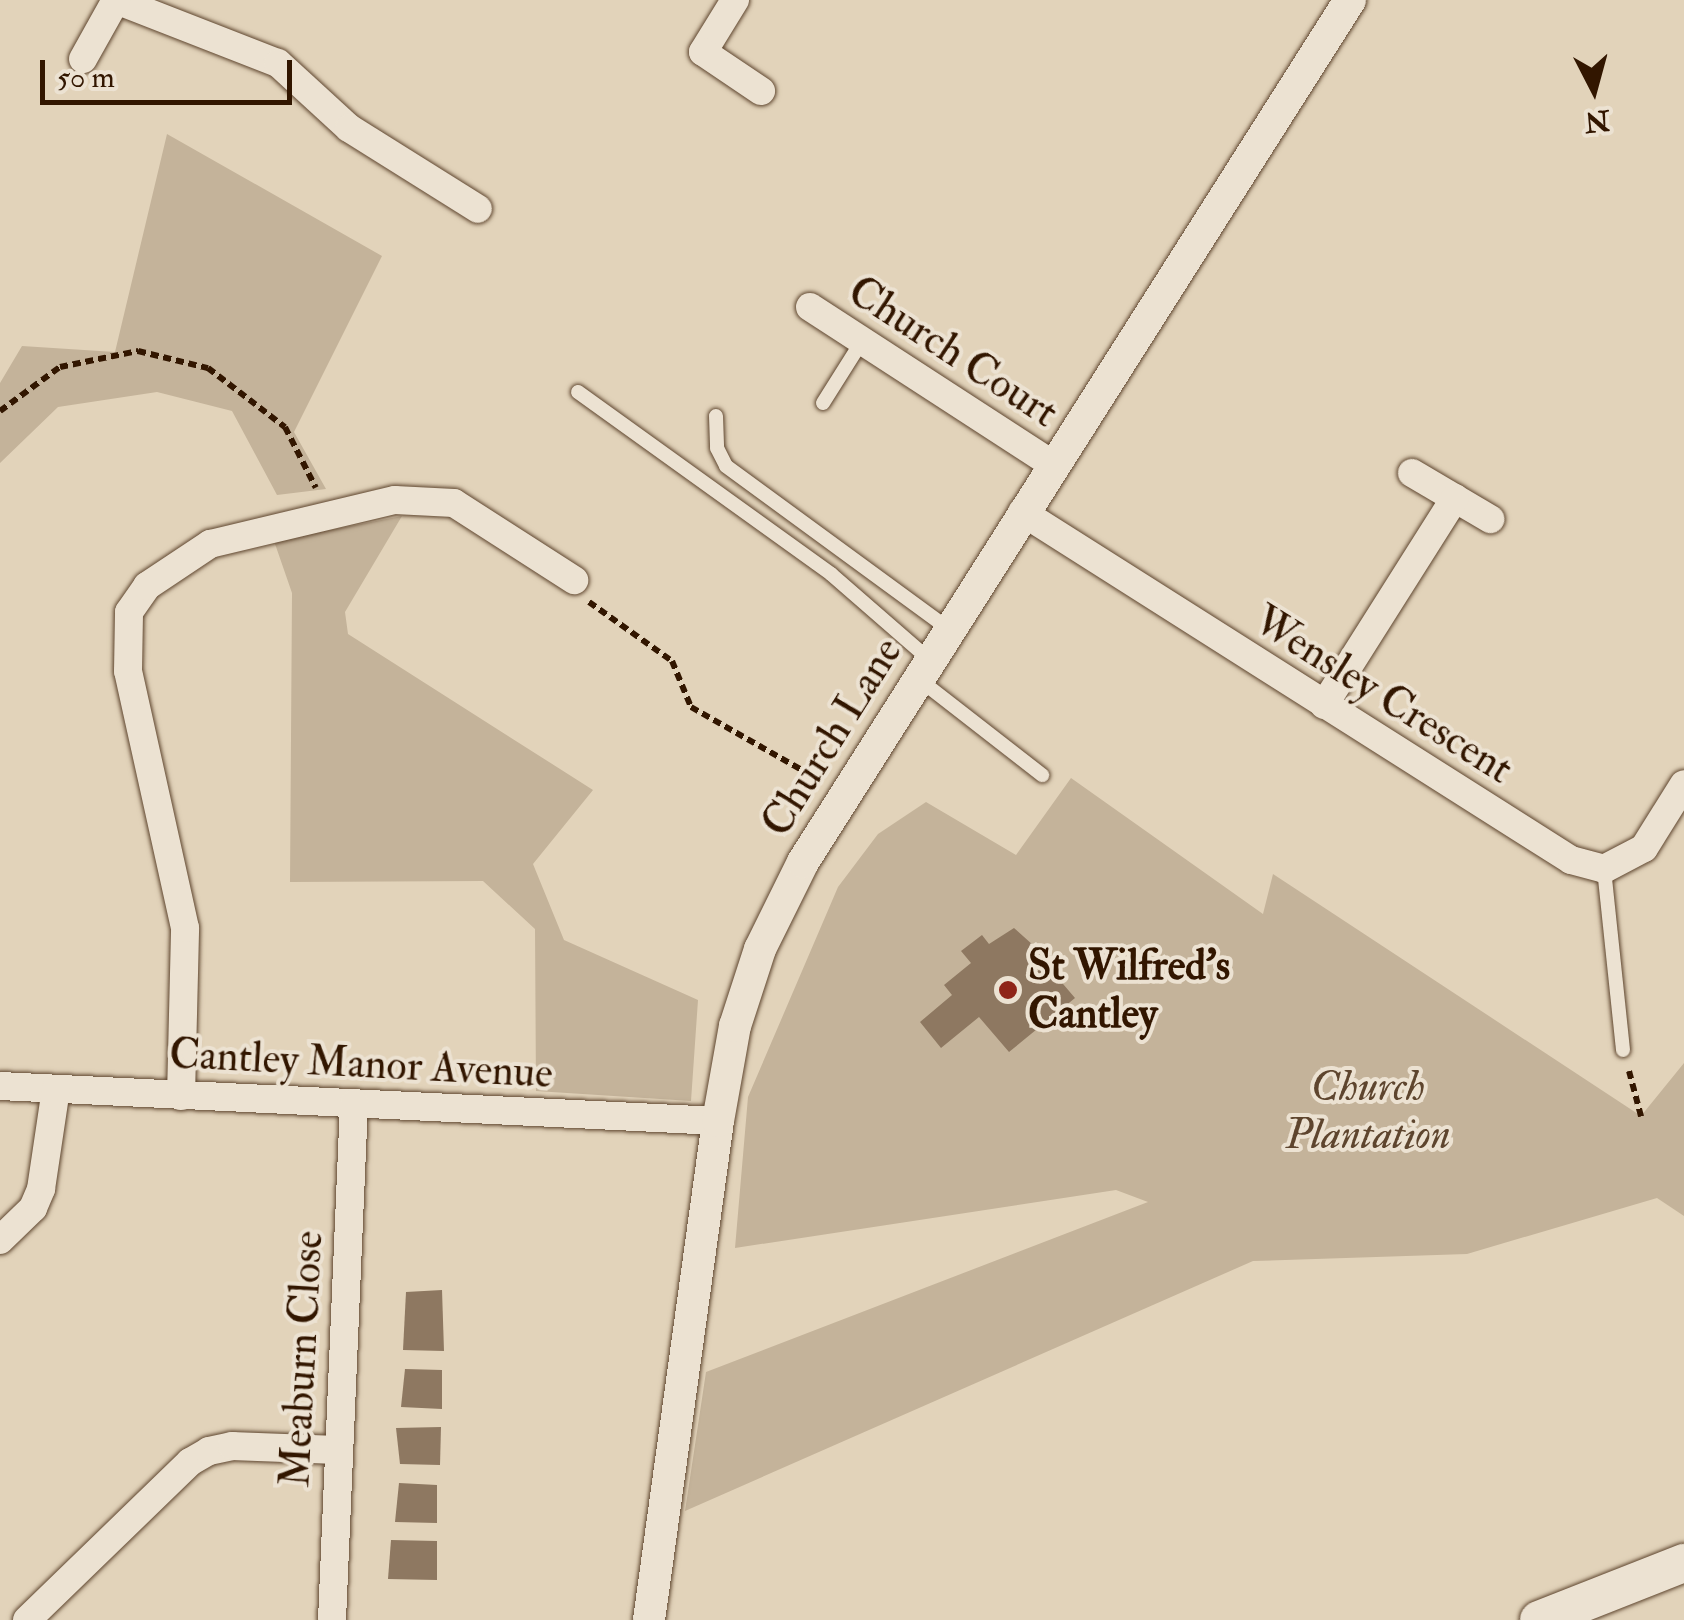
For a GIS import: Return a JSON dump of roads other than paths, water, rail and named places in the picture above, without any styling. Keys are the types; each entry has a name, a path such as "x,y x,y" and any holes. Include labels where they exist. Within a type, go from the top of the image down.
{"main road":[{"path":"1539,1620 1684,1564"}],"street":[{"path":"82,59 116,0 278,63 349,128 478,209"},
{"path":"735,0 703,52 761,92"},
{"name":"Church Lane","path":"649,1620 718,1121 735,1026 760,950 845,794 1350,0"},
{"name":"Church Court","path":"810,307 1052,464"},
{"path":"1412,473 1490,519"},
{"path":"1324,706 1455,498"},
{"path":"182,1096 185,928 128,671 129,612 169,565 210,544 328,512 395,500 454,504 574,580"},
{"name":"Wensley Crescent","path":"1022,512 1571,860 1604,869"},
{"path":"1604,869 1644,848 1684,784"},
{"name":"Cantley Manor Avenue","path":"0,1086 718,1121"},
{"path":"0,1240 33,1208 42,1190 56,1090"},
{"name":"Meaburn Close","path":"332,1620 336,1450 354,1102"},
{"path":"27,1620 190,1462 209,1451 232,1446 336,1450"}],"lane":[{"path":"823,403 862,340"},
{"path":"578,392 832,574 924,669 1042,774"},
{"path":"716,416 716,448 726,466 949,630"},
{"path":"1604,869 1624,1050"}],"place":[{"name":"St Wilfred's Cantley","path":"1008,990"}],"park label":[{"name":"Church Plantation","path":"1368,1111"}]}
